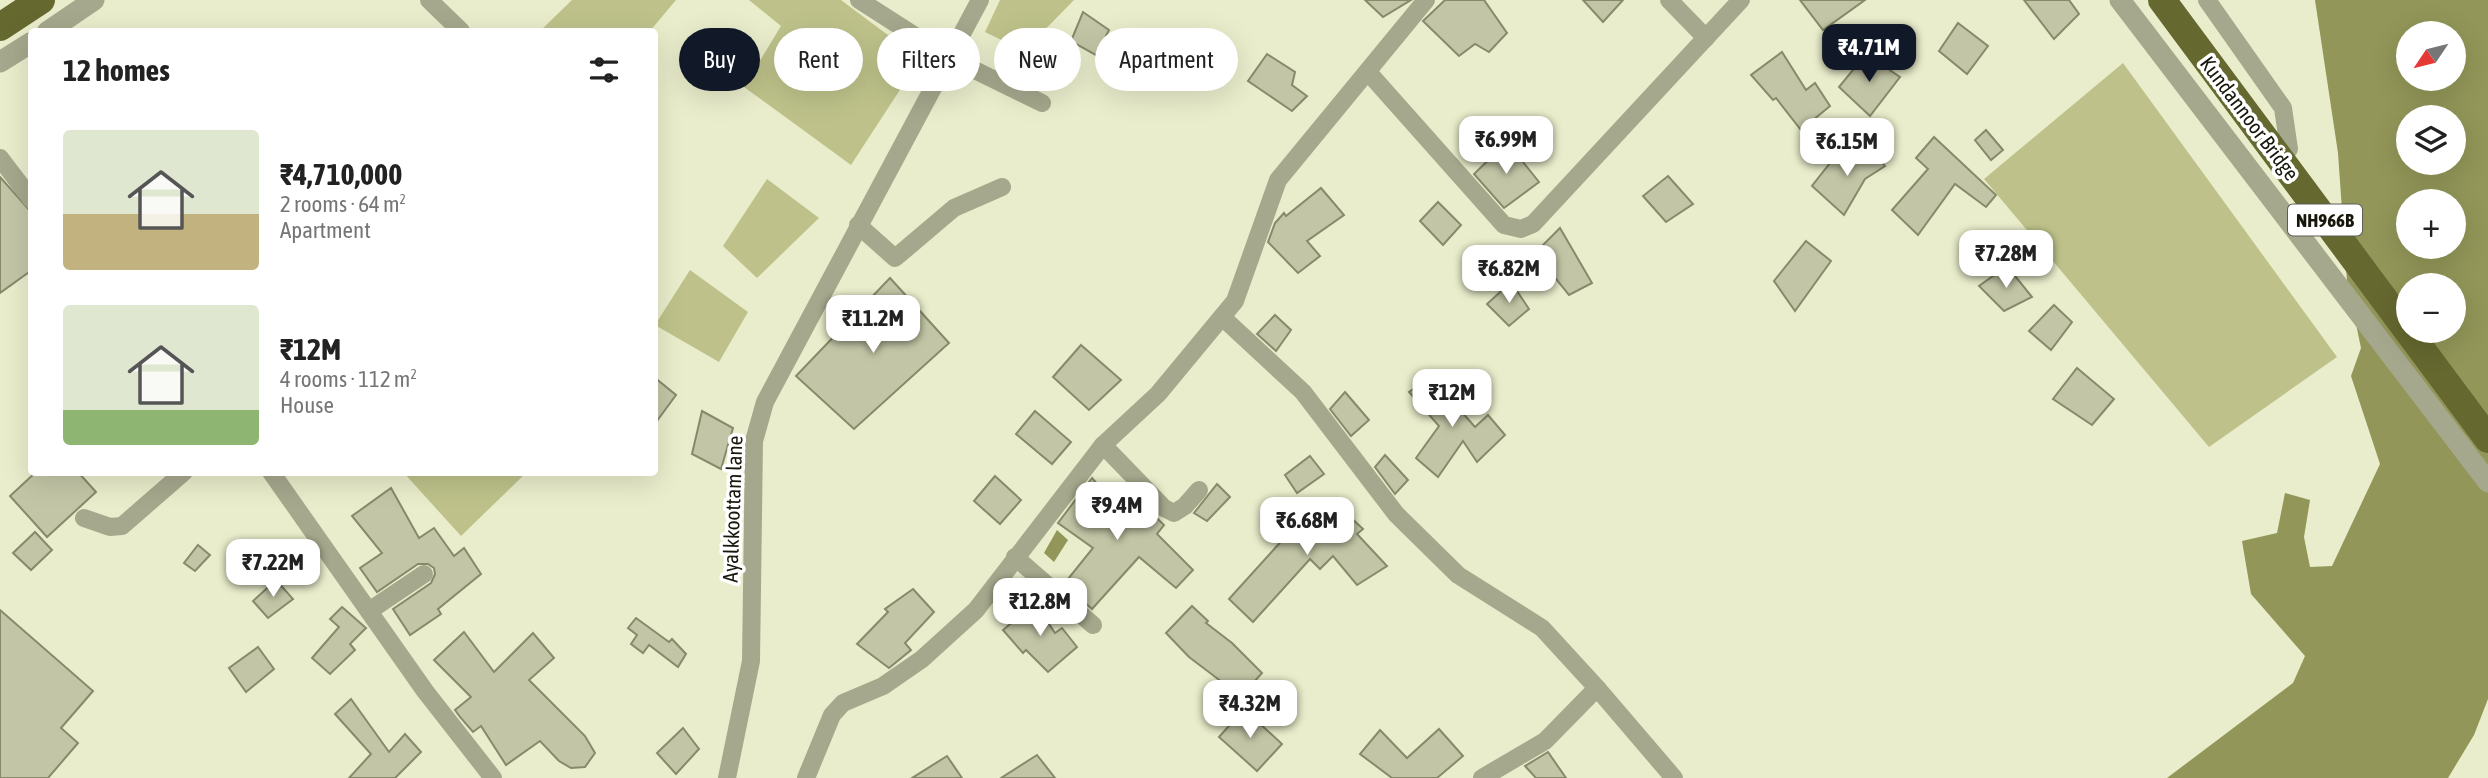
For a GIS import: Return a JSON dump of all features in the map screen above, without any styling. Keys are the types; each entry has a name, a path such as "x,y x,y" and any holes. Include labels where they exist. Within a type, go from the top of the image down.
{"highway":[{"path":"0,27 41,0"},
{"name":"Kundannoor Bridge","path":"2162,0 2488,439"}],"street":[{"path":"53,28 94,0"},
{"path":"429,0 458,28"},
{"path":"859,0 903,28"},
{"name":"Ayalkkoottam lane","path":"964,28 980,0"},
{"path":"806,778 832,715 843,703 883,686 922,659 976,610 1103,445 1158,394 1222,317 1235,300 1278,180 1426,0"},
{"path":"1669,0 1706,38"},
{"path":"1368,72 1504,225 1521,229 1533,224 1551,206 1741,0"},
{"path":"2120,0 2488,482"},
{"path":"2207,0 2283,108 2289,149"},
{"path":"0,62 28,44"},
{"path":"980,73 1042,103"},
{"name":"Ayalkkoottam lane","path":"727,778 751,662 754,440 765,402 930,91"},
{"path":"0,159 28,195"},
{"path":"858,225 895,258 954,208 1002,187"},
{"path":"1222,317 1303,392 1396,514 1458,575 1542,628 1674,778"},
{"path":"1103,445 1164,508 1174,513 1185,506 1199,490"},
{"path":"85,517 110,527 122,526 178,476"},
{"path":"274,476 425,691 493,778"},
{"path":"1016,557 1093,625"},
{"path":"369,611 424,574"},
{"path":"1482,778 1545,741 1597,688"}],"shaded area":[{"path":"572,0 676,0 653,28 543,28"},
{"path":"749,0 841,0 878,28 877,91 899,91 851,165 749,91 760,91 760,61 774,38 774,91 863,91 863,28 780,28 781,26"},
{"path":"1000,0 1074,0 1047,28 994,28 994,36 985,32"},
{"path":"2315,0 2488,0 2488,699 2474,735 2448,778 2167,778 2293,683 2305,656 2251,594 2242,541 2277,533 2285,493 2310,500 2304,537 2310,567 2332,566 2380,464 2351,376 2361,348 2347,281 2338,153"},
{"path":"2123,63 2337,357 2209,447 1984,179"},
{"path":"767,179 819,218 757,278 723,246"},
{"path":"690,270 748,312 719,362 658,327 658,320"},
{"path":"407,476 523,476 461,536"},
{"path":"1057,530 1068,540 1054,562 1044,553"}],"building":[{"path":"1365,0 1411,0 1383,17"},
{"path":"1445,0 1484,0 1507,33 1489,52 1475,44 1459,56 1423,21"},
{"path":"1583,0 1623,0 1603,22"},
{"path":"1800,0 1865,0 1823,30"},
{"path":"2024,0 2069,0 2079,14 2054,39"},
{"path":"1083,12 1106,28 1095,28 1095,54 1081,47 1081,28 1076,28"},
{"path":"1958,23 1988,46 1967,74 1939,51"},
{"path":"1782,52 1806,90 1815,83 1830,106 1801,130 1776,98 1773,100 1751,75"},
{"path":"1267,54 1295,72 1292,85 1307,96 1292,111 1248,81"},
{"path":"1866,54 1900,77 1870,116 1839,87"},
{"path":"1986,130 2003,150 1991,160 1975,140"},
{"path":"1934,137 1996,195 1986,207 1955,184 1918,235 1892,210 1928,169 1916,158"},
{"path":"1507,142 1539,182 1504,208 1474,174"},
{"path":"1866,145 1885,166 1865,179 1844,215 1812,186 1834,158 1843,165"},
{"path":"1668,176 1693,204 1666,222 1643,196"},
{"path":"0,177 28,208 28,273 0,293"},
{"path":"1321,188 1344,215 1307,241 1320,256 1298,273 1268,242 1275,223 1284,213 1286,216"},
{"path":"1438,202 1461,225 1443,245 1420,221"},
{"path":"1560,228 1592,283 1569,295 1535,253"},
{"path":"1806,241 1831,261 1795,311 1774,281"},
{"path":"2007,266 2032,297 2004,311 1979,286"},
{"path":"890,278 949,343 854,429 796,376"},
{"path":"1511,282 1529,309 1509,326 1487,304"},
{"path":"2054,305 2072,322 2051,350 2029,331"},
{"path":"1275,315 1291,330 1276,351 1257,334"},
{"path":"1081,345 1121,380 1089,410 1053,377"},
{"path":"2077,368 2114,399 2092,425 2053,399"},
{"path":"1431,377 1475,427 1488,415 1505,435 1477,462 1463,441 1438,477 1416,458 1439,426 1409,392"},
{"path":"658,380 676,395 658,420"},
{"path":"1345,392 1369,420 1351,436 1330,409"},
{"path":"702,411 733,428 721,469 692,454"},
{"path":"1035,411 1071,442 1052,464 1016,434"},
{"path":"1385,455 1408,480 1395,494 1375,467"},
{"path":"1310,456 1324,474 1297,493 1285,475"},
{"path":"32,476 82,476 96,492 47,537 10,496"},
{"path":"995,476 1021,500 1000,524 974,501"},
{"path":"1092,478 1111,500 1125,487 1164,525 1157,534 1193,570 1176,588 1139,557 1092,609 1064,584 1093,548 1058,523"},
{"path":"1217,484 1230,497 1207,521 1194,513"},
{"path":"391,488 419,538 434,528 454,556 464,548 481,574 438,609 441,614 410,635 393,609 431,583 435,574 434,568 428,564 418,564 377,592 360,568 382,553 352,516"},
{"path":"1311,499 1333,527 1347,514 1363,529 1357,534 1387,566 1357,585 1333,556 1320,569 1310,559 1253,622 1229,599 1286,536 1278,529"},
{"path":"35,532 52,550 31,570 13,553"},
{"path":"198,545 210,555 195,571 184,563"},
{"path":"276,580 293,599 268,618 253,601"},
{"path":"913,589 934,612 905,643 911,650 889,668 857,644 888,612 885,609"},
{"path":"1035,603 1055,633 1062,628 1077,647 1048,672 1026,650 1023,653 1003,630"},
{"path":"1192,606 1208,621 1206,623 1232,643 1262,673 1236,702 1218,686 1222,682 1189,657 1166,633"},
{"path":"342,607 366,628 350,644 355,650 330,674 312,658 339,627 330,619"},
{"path":"0,610 93,691 61,728 78,743 48,778 0,778"},
{"path":"636,618 669,642 672,639 686,654 678,667 649,645 643,653 631,644 637,635 628,628"},
{"path":"464,632 494,672 533,633 554,658 529,680 585,736 595,753 585,767 571,768 559,761 540,741 506,765 481,726 473,732 455,710 471,697 434,660"},
{"path":"258,647 274,669 246,692 229,668"},
{"path":"351,699 389,752 405,734 421,752 395,778 349,778 371,754 335,714"},
{"path":"1244,709 1282,744 1257,771 1219,737"},
{"path":"683,728 699,749 676,774 657,753"},
{"path":"1439,729 1463,756 1437,778 1392,778 1360,754 1380,730 1407,758"},
{"path":"1548,752 1566,778 1536,778 1525,766"},
{"path":"1037,755 1055,778 1001,778"},
{"path":"947,756 962,778 912,778"}]}
